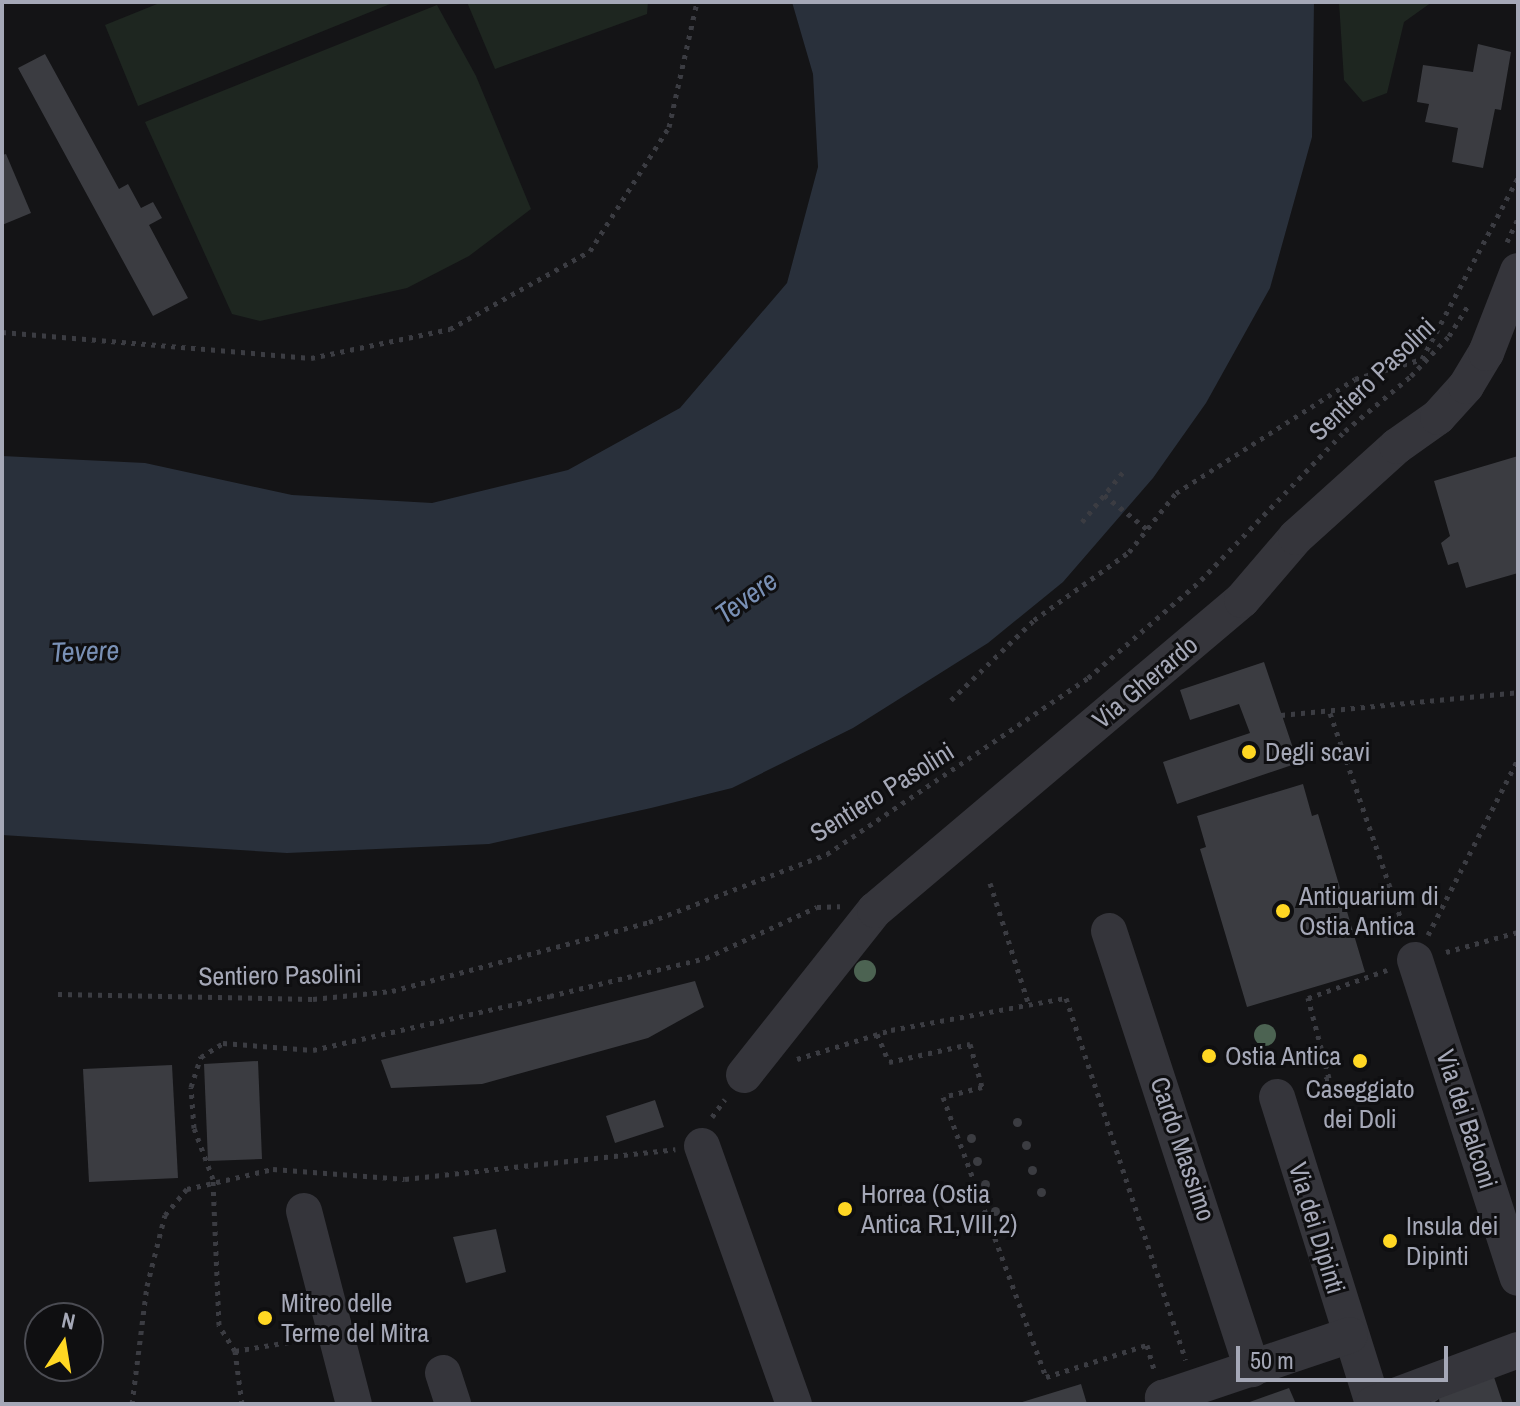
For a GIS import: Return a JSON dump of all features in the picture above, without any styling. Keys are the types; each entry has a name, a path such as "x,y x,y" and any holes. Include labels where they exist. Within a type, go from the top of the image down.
{"street":[{"name":"Via Gherardo","path":"744,1075 875,910 1242,600 1296,537 1438,417 1466,386 1486,353 1510,261"},
{"name":"Cardo Massimo","path":"1109,931 1252,1369"},
{"name":"Via dei Balconi","path":"1415,960 1518,1278"},
{"name":"Via dei Dipinti","path":"1277,1097 1373,1404"},
{"path":"702,1146 794,1404"},
{"path":"304,1211 340,1334 354,1404"},
{"path":"1175,1396 1350,1335"},
{"path":"1373,1404 1518,1350"}],"path":[{"path":"2,332 311,358 450,329 590,251 669,127 697,2"},
{"path":"951,700 1034,620 1129,552 1176,493 1355,379 1422,359 1518,178"},
{"path":"1510,261 1518,218"},
{"name":"Sentiero Pasolini","path":"58,994 313,999 392,991 649,922 827,854 1088,678 1201,580 1345,431 1411,376 1449,336 1472,300"},
{"path":"1082,522 1123,472"},
{"path":"1104,495 1147,529"},
{"path":"1281,715 1330,713 1518,692"},
{"path":"1330,713 1415,960"},
{"path":"1415,960 1518,759"},
{"path":"990,883 1029,1005"},
{"path":"242,1404 235,1351 219,1325 213,1179 194,1128 191,1087 201,1057 223,1043 313,1050 706,958 817,907 875,910"},
{"path":"1277,1097 1329,1078 1308,998 1415,960 1518,932"},
{"path":"1066,998 1175,1396 1147,1345 1046,1377 943,1097 982,1087 970,1044 889,1062 877,1034 1066,998"},
{"path":"132,1404 147,1286 165,1215 187,1189 213,1179 273,1169 405,1179 702,1146"},
{"path":"235,1351 340,1334"}],"shaded area":[{"path":"162,2 395,2 138,106 105,25"},
{"path":"467,2 648,2 647,14 495,69"},
{"path":"1339,2 1432,2 1404,22 1387,93 1363,102 1344,80"},
{"path":"437,5 476,76 531,209 469,256 407,288 260,321 232,314 145,122"}],"water":[{"name":"Tevere","path":"792,2 1314,2 1312,137 1270,288 1206,403 1153,478 1063,582 988,643 853,728 732,788 651,808 489,844 287,853 2,835 2,456 145,463 292,495 432,503 568,470 680,408 787,283 818,167 813,74"}],"building":[{"path":"1478,44 1511,52 1501,110 1495,109 1483,168 1452,162 1458,128 1425,122 1429,104 1417,102 1423,65 1473,72"},
{"path":"45,54 119,189 128,184 141,208 153,202 162,218 149,225 188,298 153,316 18,68"},
{"path":"6,154 31,213 2,225 2,155"},
{"path":"1518,456 1518,573 1466,588 1458,562 1448,565 1441,543 1450,536 1434,481"},
{"path":"1264,662 1298,763 1177,804 1163,762 1250,733 1239,704 1190,720 1180,690"},
{"name":"Antiquarium di Ostia Antica","path":"1303,784 1312,816 1318,814 1365,972 1247,1007 1200,849 1206,847 1197,816"},
{"path":"695,981 704,1007 648,1038 482,1084 391,1088 381,1060"},
{"path":"258,1061 262,1159 208,1161 204,1064"},
{"path":"172,1065 178,1178 89,1182 83,1069"},
{"path":"655,1100 664,1127 615,1143 606,1116"},
{"path":"1017,1117 1022,1122 1017,1127 1012,1122"},
{"path":"971,1133 976,1138 971,1143 966,1138"},
{"path":"1026,1140 1031,1145 1026,1150 1021,1145"},
{"path":"977,1156 982,1161 977,1166 972,1161"},
{"path":"1032,1165 1037,1170 1032,1175 1027,1170"},
{"path":"985,1179 990,1184 985,1189 980,1184"},
{"path":"1041,1188 1045,1192 1041,1196 1037,1192"},
{"path":"995,1207 999,1211 995,1215 991,1211"},
{"path":"496,1229 506,1272 466,1283 453,1237"},
{"path":"1494,1377 1503,1404 1440,1404 1439,1399 1432,1404 1431,1401"},
{"path":"1081,1384 1087,1404 1019,1404 1019,1403"},
{"path":"1289,1388 1296,1404 1244,1404"}],"place":[{"name":"Degli scavi","path":"1249,752"},
{"name":"Antiquarium di Ostia Antica","path":"1283,911"},
{"name":"Ostia Antica","path":"1209,1056"},
{"name":"Caseggiato dei Doli","path":"1360,1061"},
{"name":"Horrea (Ostia Antica R1,VIII,2)","path":"845,1209"},
{"name":"Insula dei Dipinti","path":"1390,1241"},
{"name":"Mitreo delle Terme del Mitra","path":"265,1318"}]}
